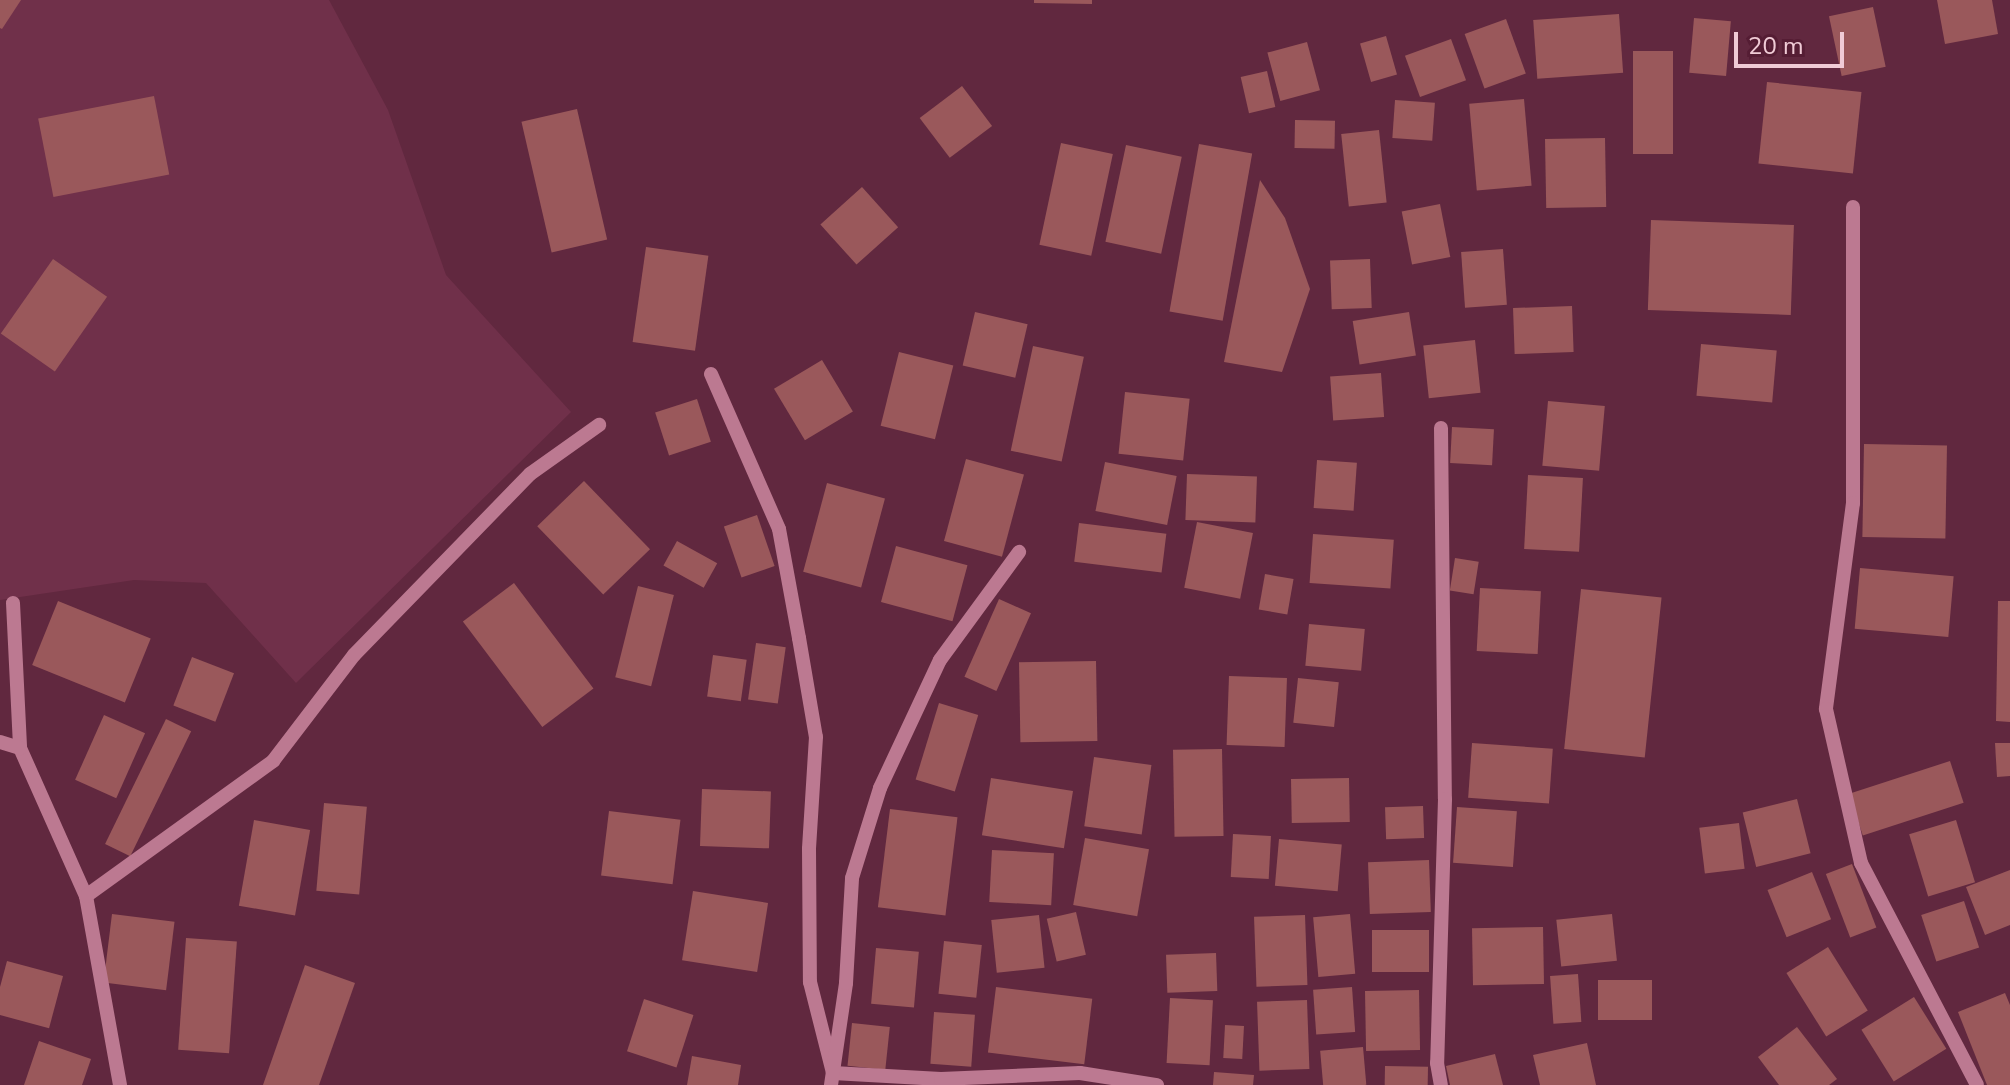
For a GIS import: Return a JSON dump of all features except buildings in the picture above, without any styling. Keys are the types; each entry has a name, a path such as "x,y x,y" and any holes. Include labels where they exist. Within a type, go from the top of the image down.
{"street":[{"path":"1853,207 1853,503 1826,709 1861,863 1977,1085"},
{"path":"711,374 779,529 816,737 809,849 810,982 832,1079"},
{"path":"86,896 273,761 354,655 530,474 599,425"},
{"path":"1441,428 1445,799 1437,1063 1441,1085"},
{"path":"832,1079 846,983 852,878 880,788 940,660 1019,552"},
{"path":"13,603 20,748 86,896 120,1085"},
{"path":"0,742 20,748"},
{"path":"832,1079 941,1079 1080,1073 1157,1085"}],"shaded area":[{"path":"0,0 329,0 388,110 446,275 571,412 296,683 206,583 134,580 0,600"}]}
